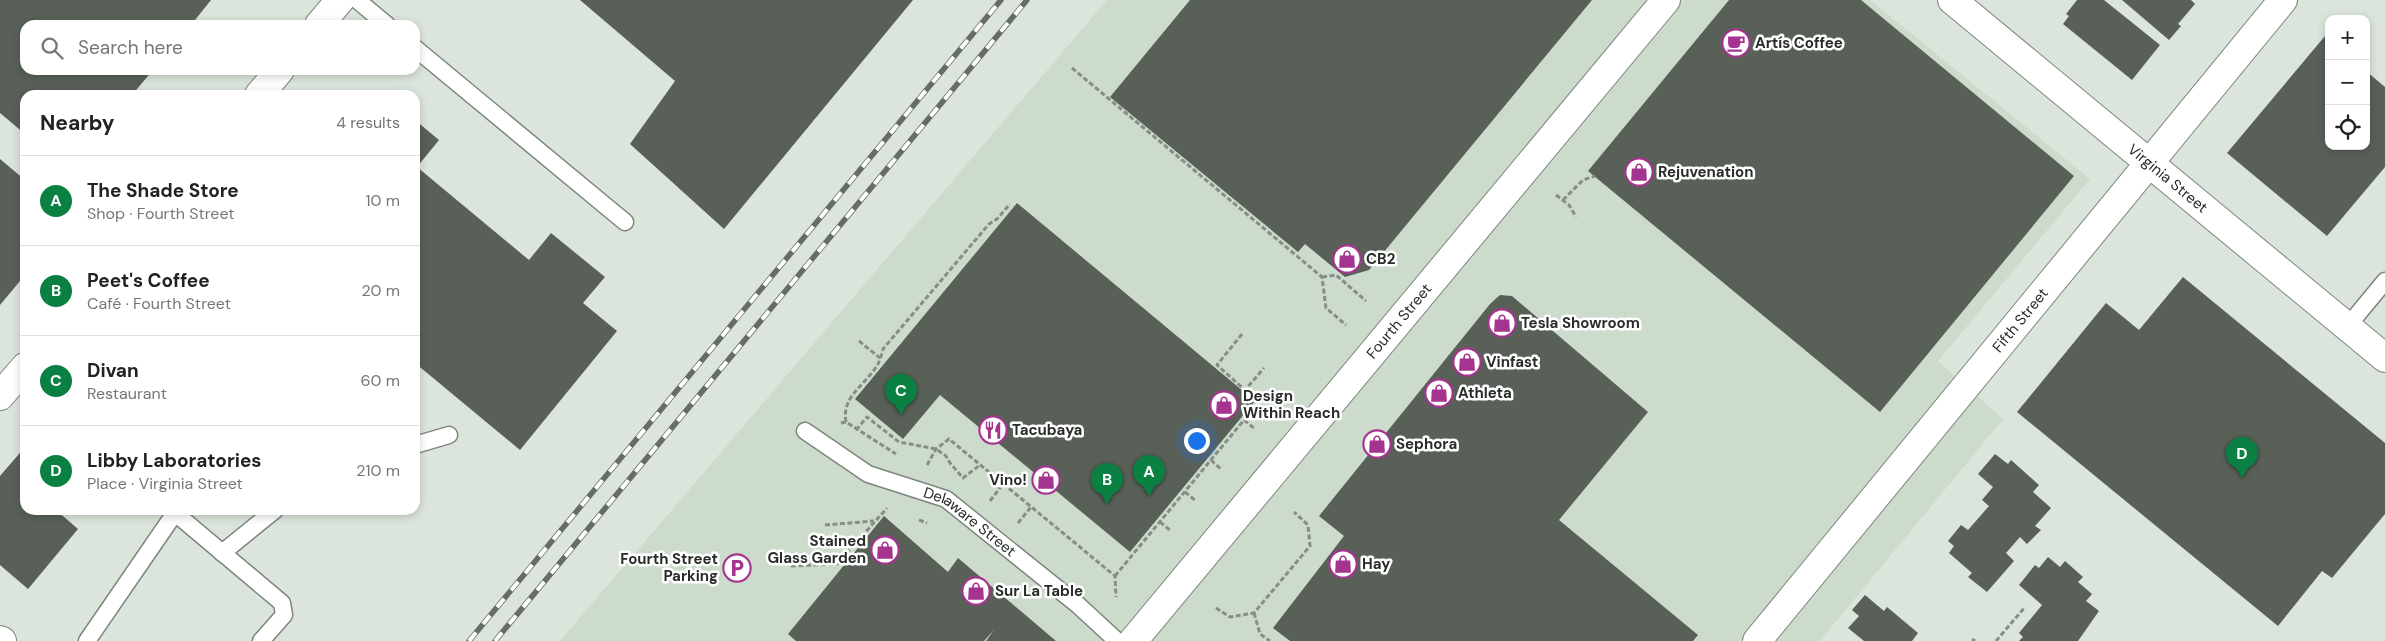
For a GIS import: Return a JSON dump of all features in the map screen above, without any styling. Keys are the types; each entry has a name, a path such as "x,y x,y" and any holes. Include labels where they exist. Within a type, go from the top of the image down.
{"street":[{"path":"323,20 340,0"},
{"name":"Fourth Street","path":"1133,641 1666,0"},
{"name":"Virginia Street","path":"1952,0 2385,358"},
{"name":"Fifth Street","path":"1757,641 1956,402 2148,162 2283,0"},
{"path":"262,90 276,75"},
{"path":"0,396 20,373"}],"lane":[{"path":"357,0 381,20"},
{"path":"420,52 625,222"},
{"path":"2347,327 2385,281"},
{"name":"Delaware Street","path":"805,430 868,474 946,499 1078,606 1117,641"},
{"path":"420,444 449,435"},
{"path":"87,641 174,515"},
{"path":"179,515 282,603 284,614 261,641"},
{"path":"222,553 269,515"}],"path":[{"path":"1072,68 1322,277 1326,308 1346,325"},
{"path":"1564,200 1583,180 1595,176"},
{"path":"1556,195 1564,200 1576,217"},
{"path":"846,422 844,412 847,401 878,364 889,342 989,224 997,219 1010,204"},
{"path":"1322,277 1336,275 1366,301"},
{"path":"1242,334 1216,365 1245,390 1264,368"},
{"path":"859,341 880,358"},
{"path":"856,430 867,417 899,442 936,448 946,456 963,478 980,465"},
{"path":"1115,576 1244,420 1255,429"},
{"path":"1211,460 1222,470"},
{"path":"998,492 1003,484"},
{"path":"1185,492 1196,501"},
{"path":"1025,514 1031,507"},
{"path":"791,566 837,564 885,508 893,510"},
{"path":"1216,608 1230,617 1254,612 1310,546 1308,525 1294,512"},
{"path":"910,516 928,523"},
{"path":"825,525 874,521"},
{"path":"1160,522 1171,531"},
{"path":"1996,641 2025,607"},
{"path":"1254,612 1260,634 1270,641"}],"shaded area":[{"path":"1107,0 1870,0 2090,179 1938,361 2003,419 1820,641 560,641"}],"building":[{"path":"0,0 211,0 195,20 20,20 20,75 149,75 136,90 20,90 20,130 0,113"},
{"path":"580,0 913,0 724,229 630,144 675,81"},
{"path":"1190,0 1592,0 1369,270 1345,277 1305,244 1298,252 1110,97"},
{"path":"1729,0 1861,0 2074,176 1880,412 1588,171"},
{"path":"2077,0 2104,0 2160,45 2132,80 2063,24 2069,16 2066,14"},
{"path":"2122,0 2191,0 2195,4 2178,24 2181,26 2169,40"},
{"path":"2325,36 2325,150 2370,150 2370,74 2385,87 2385,167 2327,236 2227,153"},
{"path":"420,124 439,140 420,163"},
{"path":"0,159 20,176 20,281 0,305"},
{"path":"420,169 529,260 551,233 605,277 583,303 617,331 520,450 420,367"},
{"path":"1017,203 1255,401 1130,552 940,395 903,439 855,399"},
{"path":"2183,277 2385,443 2385,514 2332,578 2322,571 2278,626 2017,412 2106,303 2139,330"},
{"path":"1500,295 1512,296 1648,412 1559,520 1698,635 1693,641 1290,641 1273,628 1344,536 1319,516 1490,304"},
{"path":"20,453 20,515 62,515 78,529 28,589 0,565 0,476"},
{"path":"1995,454 2008,464 2011,460 2039,485 2033,492 2051,508 2035,526 2041,530 2027,544 2020,537 2006,553 2014,561 1987,592 1968,577 1972,573 1949,553 1954,546 1948,541 1961,525 1968,530 1989,506 1982,500 1993,487 1978,474"},
{"path":"884,516 948,572 958,558 1056,641 986,641 994,630 984,641 796,641 788,634"},
{"path":"2048,557 2060,567 2065,561 2083,577 2078,582 2092,594 2086,601 2099,611 2078,641 2019,641 2023,637 2019,633 2042,605 2019,585 2035,565 2039,568"},
{"path":"1865,595 1884,611 1887,607 1918,633 1912,641 1864,641 1848,628 1859,616 1852,610"}],"railway":[{"path":"469,641 1001,0"},
{"path":"495,641 1027,0"}],"place":[{"name":"Artís Coffee","path":"1736,43"},
{"name":"Rejuvenation","path":"1639,172"},
{"name":"CB2","path":"1347,259"},
{"name":"Tesla Showroom","path":"1502,323"},
{"name":"Vinfast","path":"1467,362"},
{"name":"Athleta","path":"1439,393"},
{"name":"Design Within Reach","path":"1224,405"},
{"name":"Divan","path":"901,415"},
{"name":"Tacubaya","path":"993,430"},
{"name":"Sephora","path":"1377,444"},
{"name":"Libby Laboratories","path":"2242,478"},
{"name":"Vino!","path":"1046,480"},
{"name":"The Shade Store","path":"1149,496"},
{"name":"Peet's Coffee","path":"1107,504"},
{"name":"Stained Glass Garden","path":"885,550"},
{"name":"Hay","path":"1343,564"},
{"name":"Fourth Street Parking","path":"737,568"},
{"name":"Sur La Table","path":"976,591"}]}
